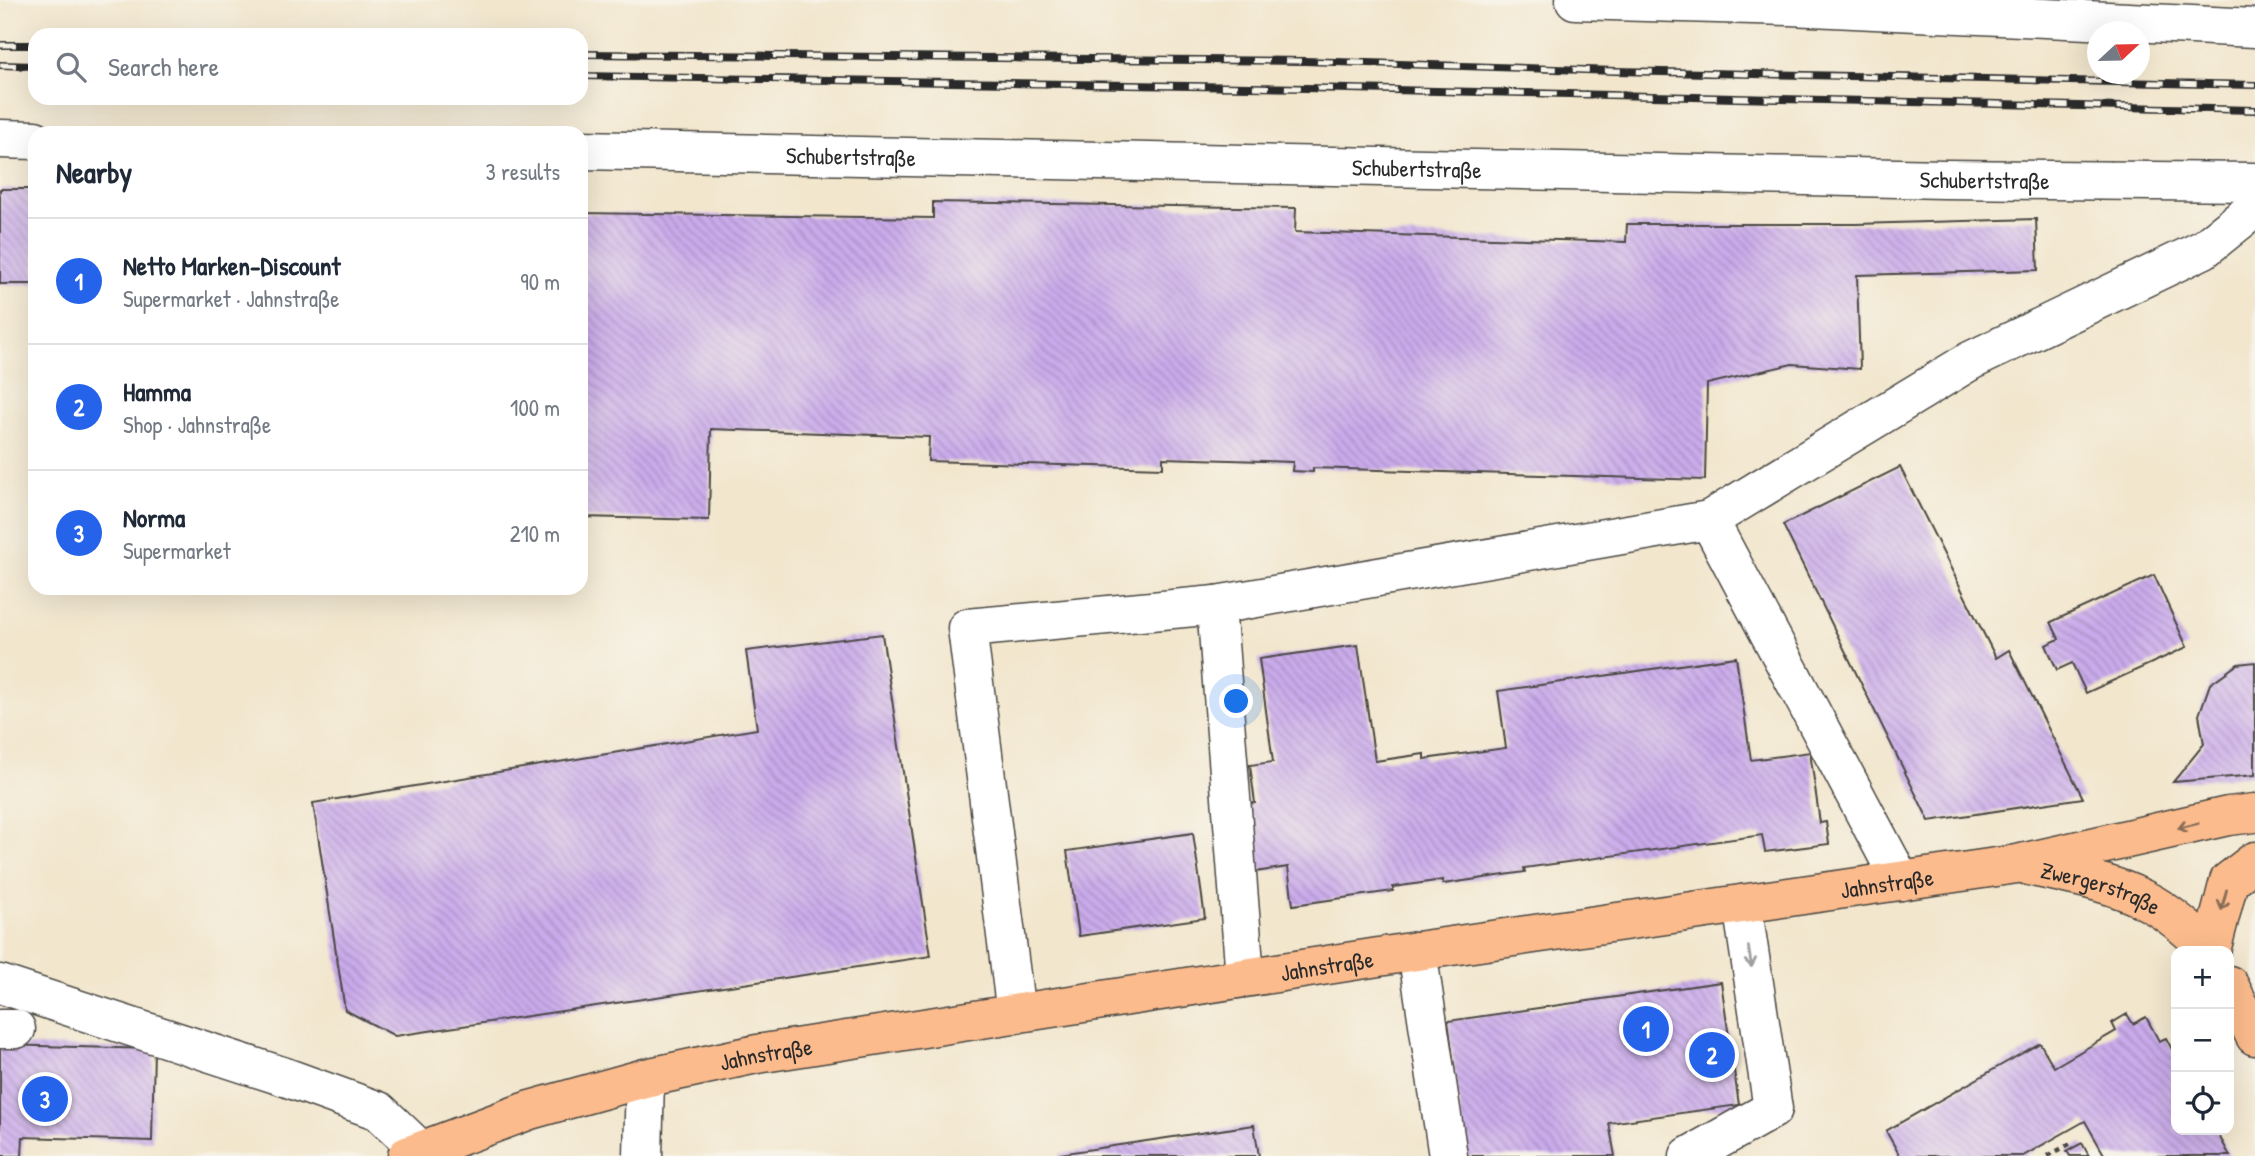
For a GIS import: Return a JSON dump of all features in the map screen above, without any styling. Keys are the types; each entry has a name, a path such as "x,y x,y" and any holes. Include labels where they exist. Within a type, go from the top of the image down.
{"main road":[{"name":"Jahnstraße","path":"414,1153 530,1110 645,1078 788,1049 1417,951 2017,864 2228,816 2255,813"},
{"path":"2212,946 2229,881 2255,861"},
{"name":"Zwergerstraße","path":"2017,864 2095,880 2144,899 2189,929 2206,946"},
{"path":"2234,995 2255,1036"}],"street":[{"path":"1575,0 2109,10 2255,28"},
{"path":"0,139 28,140"},
{"name":"Schubertstraße","path":"588,150 1944,179 2255,182"},
{"path":"1016,1014 967,628 1216,605 1709,520 1970,361 2204,249 2255,208"},
{"path":"1709,520 1901,881"},
{"path":"1216,605 1245,977"},
{"path":"1689,1156 1732,1128 1773,1109 1742,904"},
{"path":"1417,951 1448,1156"},
{"path":"0,984 272,1072 379,1111 414,1153"},
{"path":"643,1156 645,1078"}],"path":[{"path":"2048,1156 2073,1142"}],"building":[{"path":"0,189 28,189 28,284 0,284"},
{"path":"933,202 1296,208 1295,232 1626,242 1627,224 1856,224 2036,219 2038,270 1857,275 1860,369 1792,364 1707,384 1705,480 1313,468 1313,472 1292,471 1293,462 1163,458 1163,468 928,461 929,437 711,429 709,520 588,517 588,213 933,218"},
{"path":"1900,467 1996,658 2009,650 2083,798 1929,821 1783,525"},
{"path":"2154,575 2187,647 2086,693 2072,663 2057,670 2046,645 2059,639 2051,622"},
{"path":"882,634 931,956 395,1036 345,1010 313,803 757,729 746,651"},
{"path":"1358,645 1375,761 1424,754 1424,759 1506,748 1498,691 1736,657 1751,760 1810,752 1820,823 1826,822 1829,844 1765,852 1762,835 1524,868 1525,872 1443,884 1443,880 1393,887 1393,891 1293,905 1288,867 1255,872 1245,804 1255,803 1250,765 1273,762 1259,659"},
{"path":"2255,662 2255,775 2173,782 2204,744 2199,715 2210,684 2238,664"},
{"path":"1193,833 1205,918 1079,936 1067,851"},
{"path":"1721,982 1739,1105 1609,1123 1615,1156 1466,1156 1448,1021"},
{"path":"2127,1014 2133,1024 2146,1017 2159,1041 2166,1038 2171,1048 2171,1135 2219,1135 2230,1156 2105,1156 2085,1121 2023,1156 1900,1156 1886,1131 2040,1043 2054,1067 2116,1031 2112,1023"},
{"path":"0,1045 154,1049 152,1141 23,1137 22,1156 0,1156"},
{"path":"1254,1125 1259,1156 1059,1156 1059,1154"},
{"path":"2082,1143 2089,1156 2070,1156 2067,1151"}],"railway":[{"path":"0,45 28,45"},
{"path":"588,54 1304,61 1616,71 2255,85"},
{"path":"0,65 28,66"},
{"path":"588,76 1306,88 2255,110"}],"place":[{"name":"Netto Marken-Discount","path":"1646,1029"},
{"name":"Hamma","path":"1712,1055"},
{"name":"Norma","path":"45,1099"}]}
